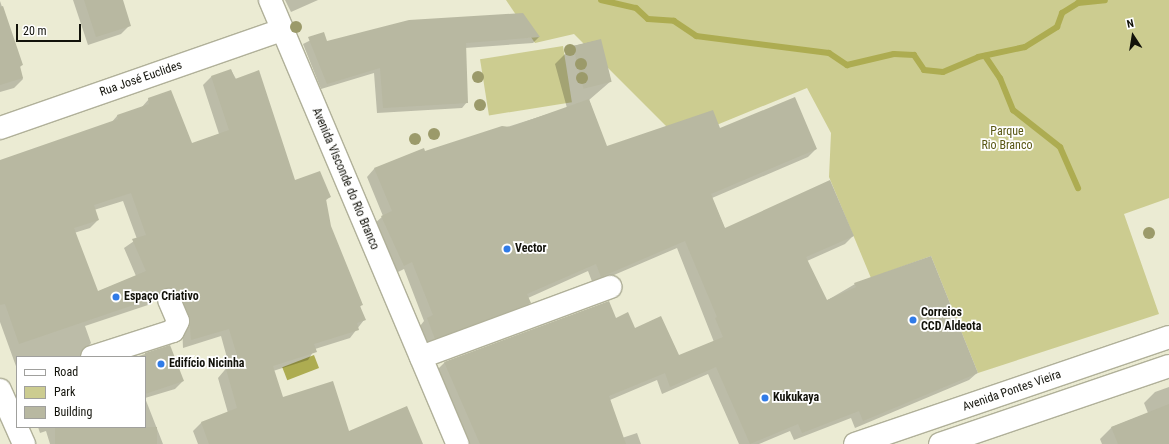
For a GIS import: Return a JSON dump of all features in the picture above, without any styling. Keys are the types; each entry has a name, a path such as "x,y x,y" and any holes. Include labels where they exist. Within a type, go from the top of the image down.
{"main road":[{"name":"Avenida Visconde do Rio Branco","path":"270,0 458,444"},
{"name":"Rua José Euclides","path":"0,128 282,30"},
{"path":"421,357 610,287"},
{"path":"95,356 173,331 178,321 169,300"},
{"name":"Avenida Pontes Vieira","path":"855,444 1169,338"},
{"path":"940,444 1169,366"},
{"path":"0,386 16,381"},
{"path":"0,390 16,426"},
{"path":"17,428 24,444"}],"green space":[{"name":"Parque Rio Branco","path":"506,0 1169,0 1169,198 1124,214 1159,314 978,373 931,256 871,278 829,177 831,133 807,88 680,140 574,34 535,43"},
{"path":"563,46 572,102 489,115 480,59"}],"shaded area":[{"path":"314,355 319,368 287,380 282,367"}],"building":[{"path":"84,0 123,0 131,26 96,37"},
{"path":"3,6 23,65 20,66 23,78 0,85 0,7"},
{"path":"523,13 540,37 466,43 468,103 383,108 380,68 327,84 308,37 324,32 327,41 409,20"},
{"path":"601,39 612,82 584,89 573,46"},
{"path":"231,69 235,79 259,70 295,180 320,171 331,197 326,199 331,226 363,305 360,306 366,320 357,323 359,330 314,344 317,352 273,366 283,397 333,381 349,431 407,406 423,444 209,444 201,422 237,408 226,369 227,366 239,362 229,329 191,340 189,316 180,295 171,288 164,289 157,297 19,344 5,304 0,305 0,160 118,119 117,115 149,104 148,98 171,90 192,143 229,130 211,76","holes":["131,193 146,235 132,239 146,271 98,291 74,228 99,220 94,205"]},
{"path":"795,97 817,149 711,194 725,228 830,180 854,236 806,257 827,300 856,287 854,283 931,256 978,373 863,421 859,411 802,433 798,424 750,444 716,367 670,387 665,373 609,396 626,444 480,444 444,362 609,301 616,318 628,312 635,328 661,316 679,355 723,337 715,318 717,317 685,241 601,277 596,264 527,294 531,303 435,339 427,318 433,315 412,262 404,266 381,216 392,211 374,168 424,148 425,151 502,126 510,127 589,99 607,146 713,110 720,128"},
{"name":"Edifício Nicinha","path":"170,345 184,381 146,394 145,353"},
{"path":"1169,404 1169,444 1118,444 1111,427"},
{"path":"157,427 157,444 55,444 55,428"}],"waterway":[{"path":"601,0 636,8 648,19 674,21 696,36 829,53 847,65 894,54 914,55 924,70 943,72 978,57 1025,47 1057,27 1062,13 1078,3 1105,0"},
{"path":"985,56 1000,78 1013,110 1060,147 1078,188"}],"place":[{"name":"Vector","path":"507,249"},
{"name":"Espaço Criativo","path":"116,297"},
{"name":"Correios CCD Aldeota","path":"913,320"},
{"name":"Edifício Nicinha","path":"161,364"},
{"name":"Kukukaya","path":"765,398"}]}
